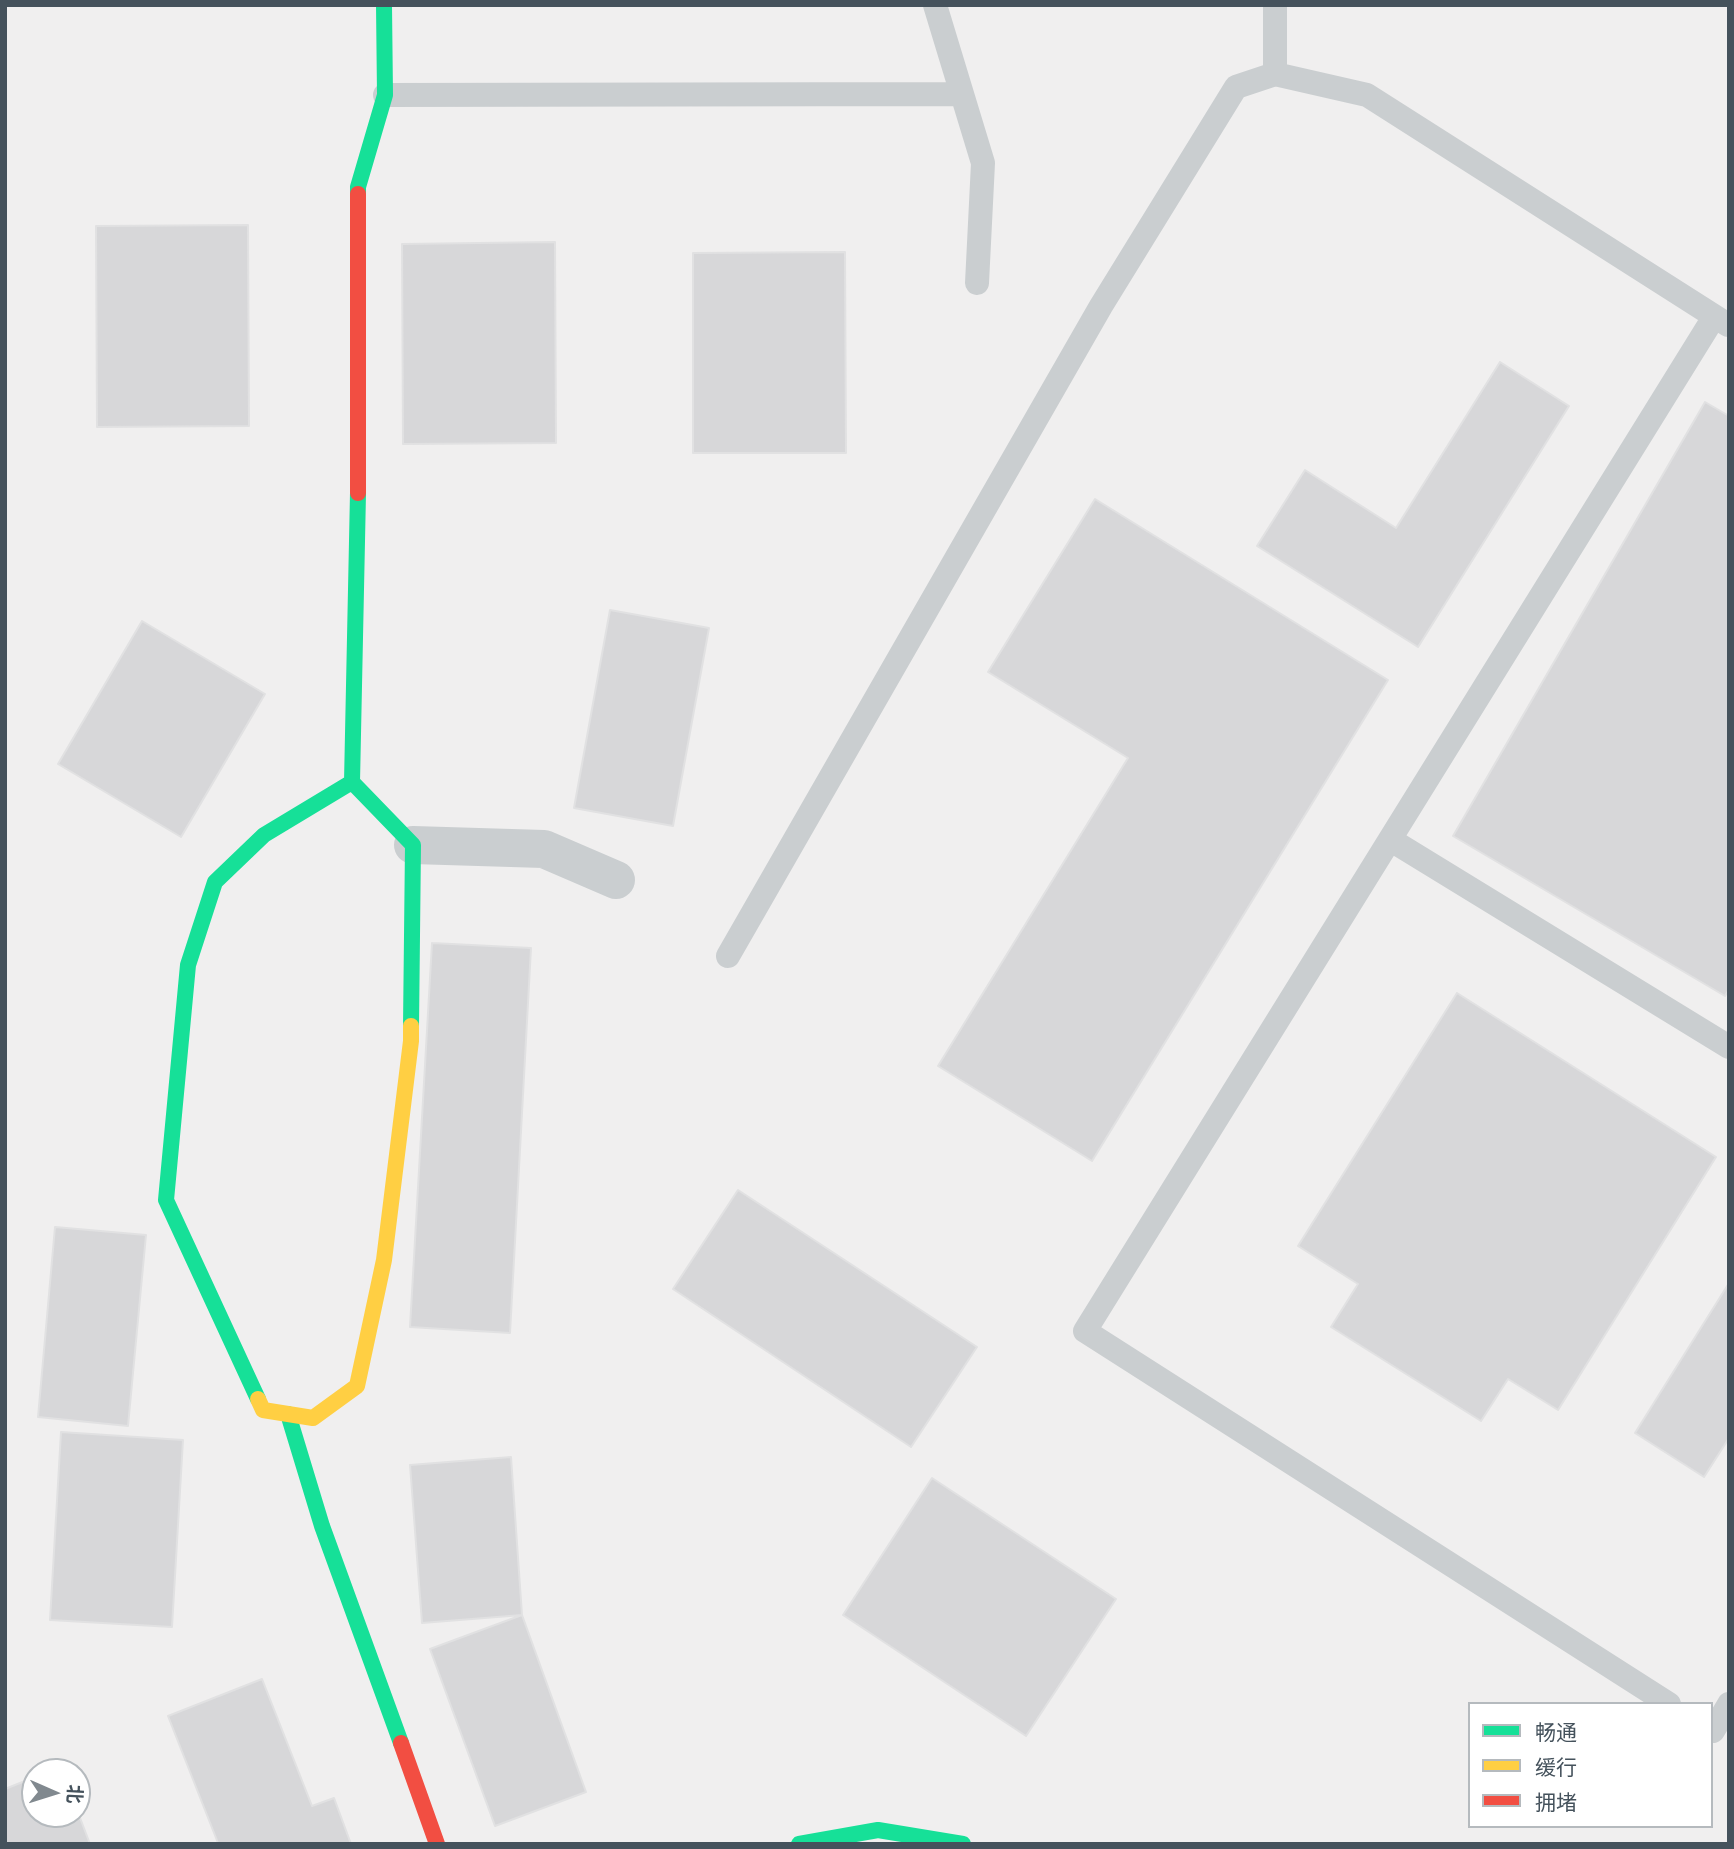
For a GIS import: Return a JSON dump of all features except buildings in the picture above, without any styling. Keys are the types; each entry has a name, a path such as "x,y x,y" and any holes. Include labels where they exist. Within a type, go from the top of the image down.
{"street":[{"path":"384,5 385,95 358,187 358,498 352,782 413,845 544,849 616,880"},
{"path":"352,782 264,835 215,882 188,965 166,1200 263,1410 313,1418 357,1386 384,1260 411,1041 413,845"},
{"path":"288,1414 322,1526 437,1844"},
{"path":"799,1844 878,1830 963,1844"}],"lane":[{"path":"935,5 983,163 976,283"},
{"path":"1275,5 1275,74"},
{"path":"728,956 1101,306 1236,87 1275,74 1367,95 1722,321 1391,840 1085,1331 1666,1702"},
{"path":"385,95 962,94"},
{"path":"1391,840 1729,1047"},
{"path":"1718,1735 1729,1704"}],"traffic: fast":[{"path":"358,194 385,95 384,5"},
{"path":"358,493 352,782 413,845 411,1026"},
{"path":"258,1399 166,1200 188,965 215,882 264,835 352,782"},
{"path":"288,1414 322,1526 401,1743"},
{"path":"799,1844 878,1830 963,1844"}],"traffic: slow":[{"path":"258,1399 263,1410 313,1418 357,1386 384,1260 411,1026"}],"traffic: jam":[{"path":"358,194 358,493"},
{"path":"401,1743 437,1844"}]}
